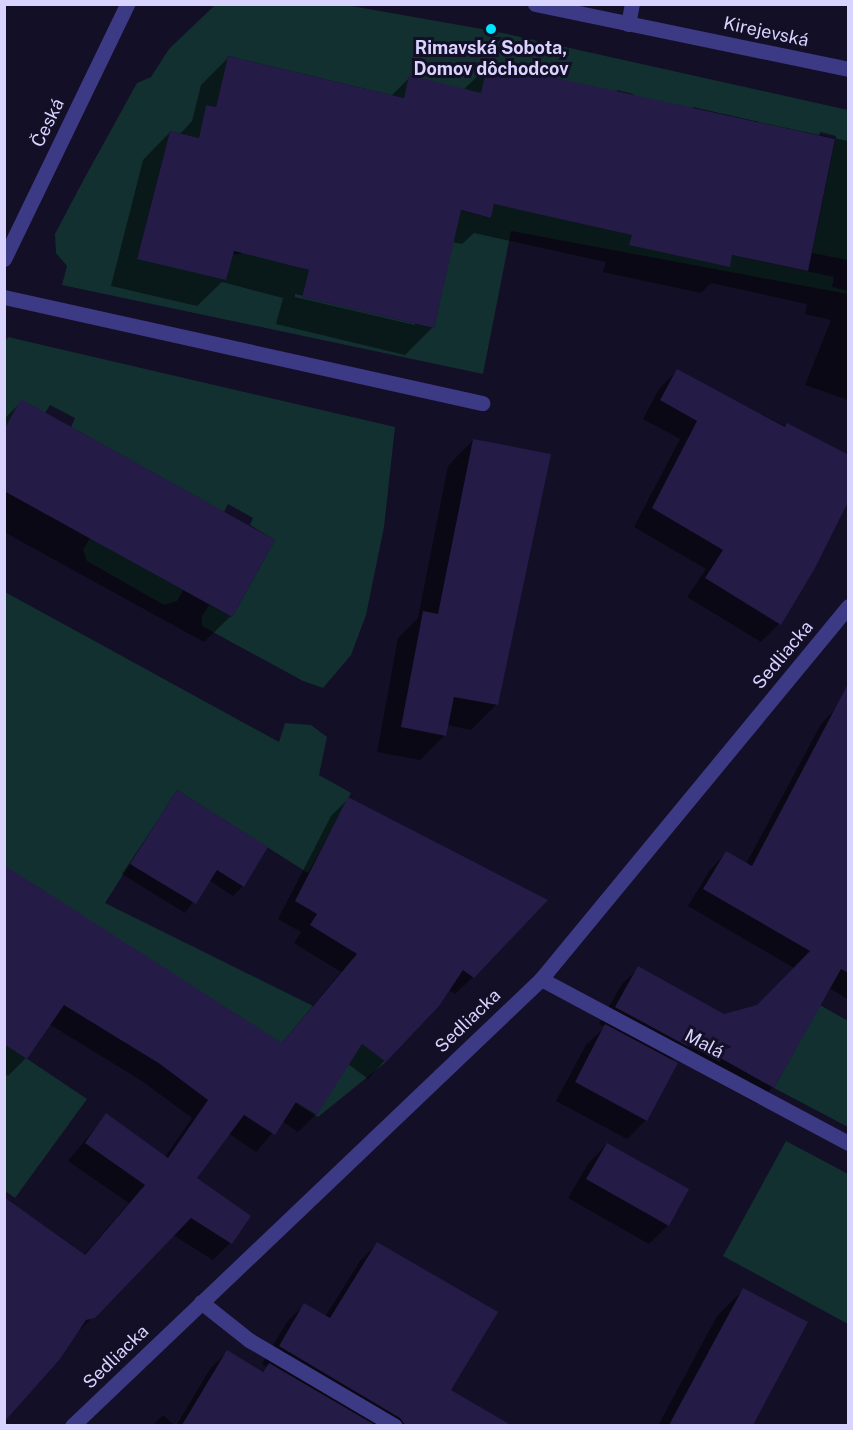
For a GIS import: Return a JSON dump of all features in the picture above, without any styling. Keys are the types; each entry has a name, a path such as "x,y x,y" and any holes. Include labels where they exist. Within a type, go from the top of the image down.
{"street":[{"name":"Česká","path":"4,259 127,4"},
{"name":"Kirejevská","path":"535,4 849,69"},
{"path":"628,24 632,4"},
{"path":"4,297 482,403"},
{"name":"Sedliacka","path":"72,1425 540,979 849,606"},
{"name":"Malá","path":"540,979 849,1143"},
{"path":"201,1302 249,1340 395,1425"}],"green space":[{"path":"215,5 346,5 493,31 848,110 848,260 812,253 836,136 820,132 794,249 734,237 759,122 693,107 684,155 610,208 633,94 617,90 591,207 477,112 409,76 404,98 228,56 216,107 206,105 199,138 170,131 137,258 241,254 252,213 300,268 309,270 302,297 434,328 453,243 426,202 491,218 494,204 834,277 832,287 848,291 848,294 511,231 483,374 62,285 67,266 56,253 55,234 84,179 137,83 151,77 169,49"},
{"path":"8,337 395,427 384,527 366,615 351,655 323,688 303,681 202,626 202,616 209,605 232,617 275,540 250,525 253,518 228,504 224,512 71,427 75,418 50,405 45,413 5,430 4,343"},
{"path":"90,538 183,590 177,601 164,605 87,561 83,550"},
{"path":"5,592 279,742 285,723 311,725 327,737 319,775 351,793 308,873 177,790 105,903 313,1006 386,1062 318,1117 183,1032 5,932"},
{"path":"820,1005 848,1021 848,1127 774,1088"},
{"path":"5,1044 87,1099 15,1198 5,1191"},
{"path":"786,1141 848,1174 848,1324 723,1256"}],"building":[{"path":"228,56 404,98 409,75 481,93 488,63 835,139 808,271 732,255 730,267 629,245 632,235 494,204 491,218 461,210 434,328 302,297 309,270 234,251 226,280 137,259 170,131 199,138 206,105 216,107"},
{"path":"677,369 785,427 787,423 849,455 849,500 815,568 781,625 705,578 723,550 652,508 697,421 660,400"},
{"path":"21,399 275,540 232,617 4,491 4,430"},
{"path":"473,439 551,454 498,705 454,697 446,736 401,727 423,611 438,614"},
{"path":"849,682 849,973 841,969 774,1088 699,1046 690,1042 687,1046 615,1007 638,966 724,1014 757,1005 810,951 703,889 726,851 752,866"},
{"path":"177,790 268,847 244,887 217,870 196,904 130,864"},
{"path":"348,797 548,900 474,978 463,970 439,1006 386,1062 362,1044 317,1115 296,1102 275,1135 244,1115 197,1178 251,1216 232,1244 191,1218 95,1318 86,1320 60,1359 4,1422 4,1197 85,1255 145,1185 85,1143 106,1113 168,1158 208,1100 160,1064 64,1005 27,1059 4,1044 4,865 282,1043 357,954 310,925 317,914 295,901"},
{"path":"605,1024 678,1063 647,1121 575,1082"},
{"path":"607,1143 689,1189 669,1226 586,1179"},
{"path":"377,1242 498,1312 451,1390 511,1425 405,1425 400,1418 279,1346 304,1303 330,1318"},
{"path":"743,1288 808,1322 753,1425 669,1425"},
{"path":"227,1350 263,1372 269,1363 375,1425 182,1425"}],"place":[{"name":"Rimavská Sobota, Domov dôchodcov","path":"491,29"}]}
